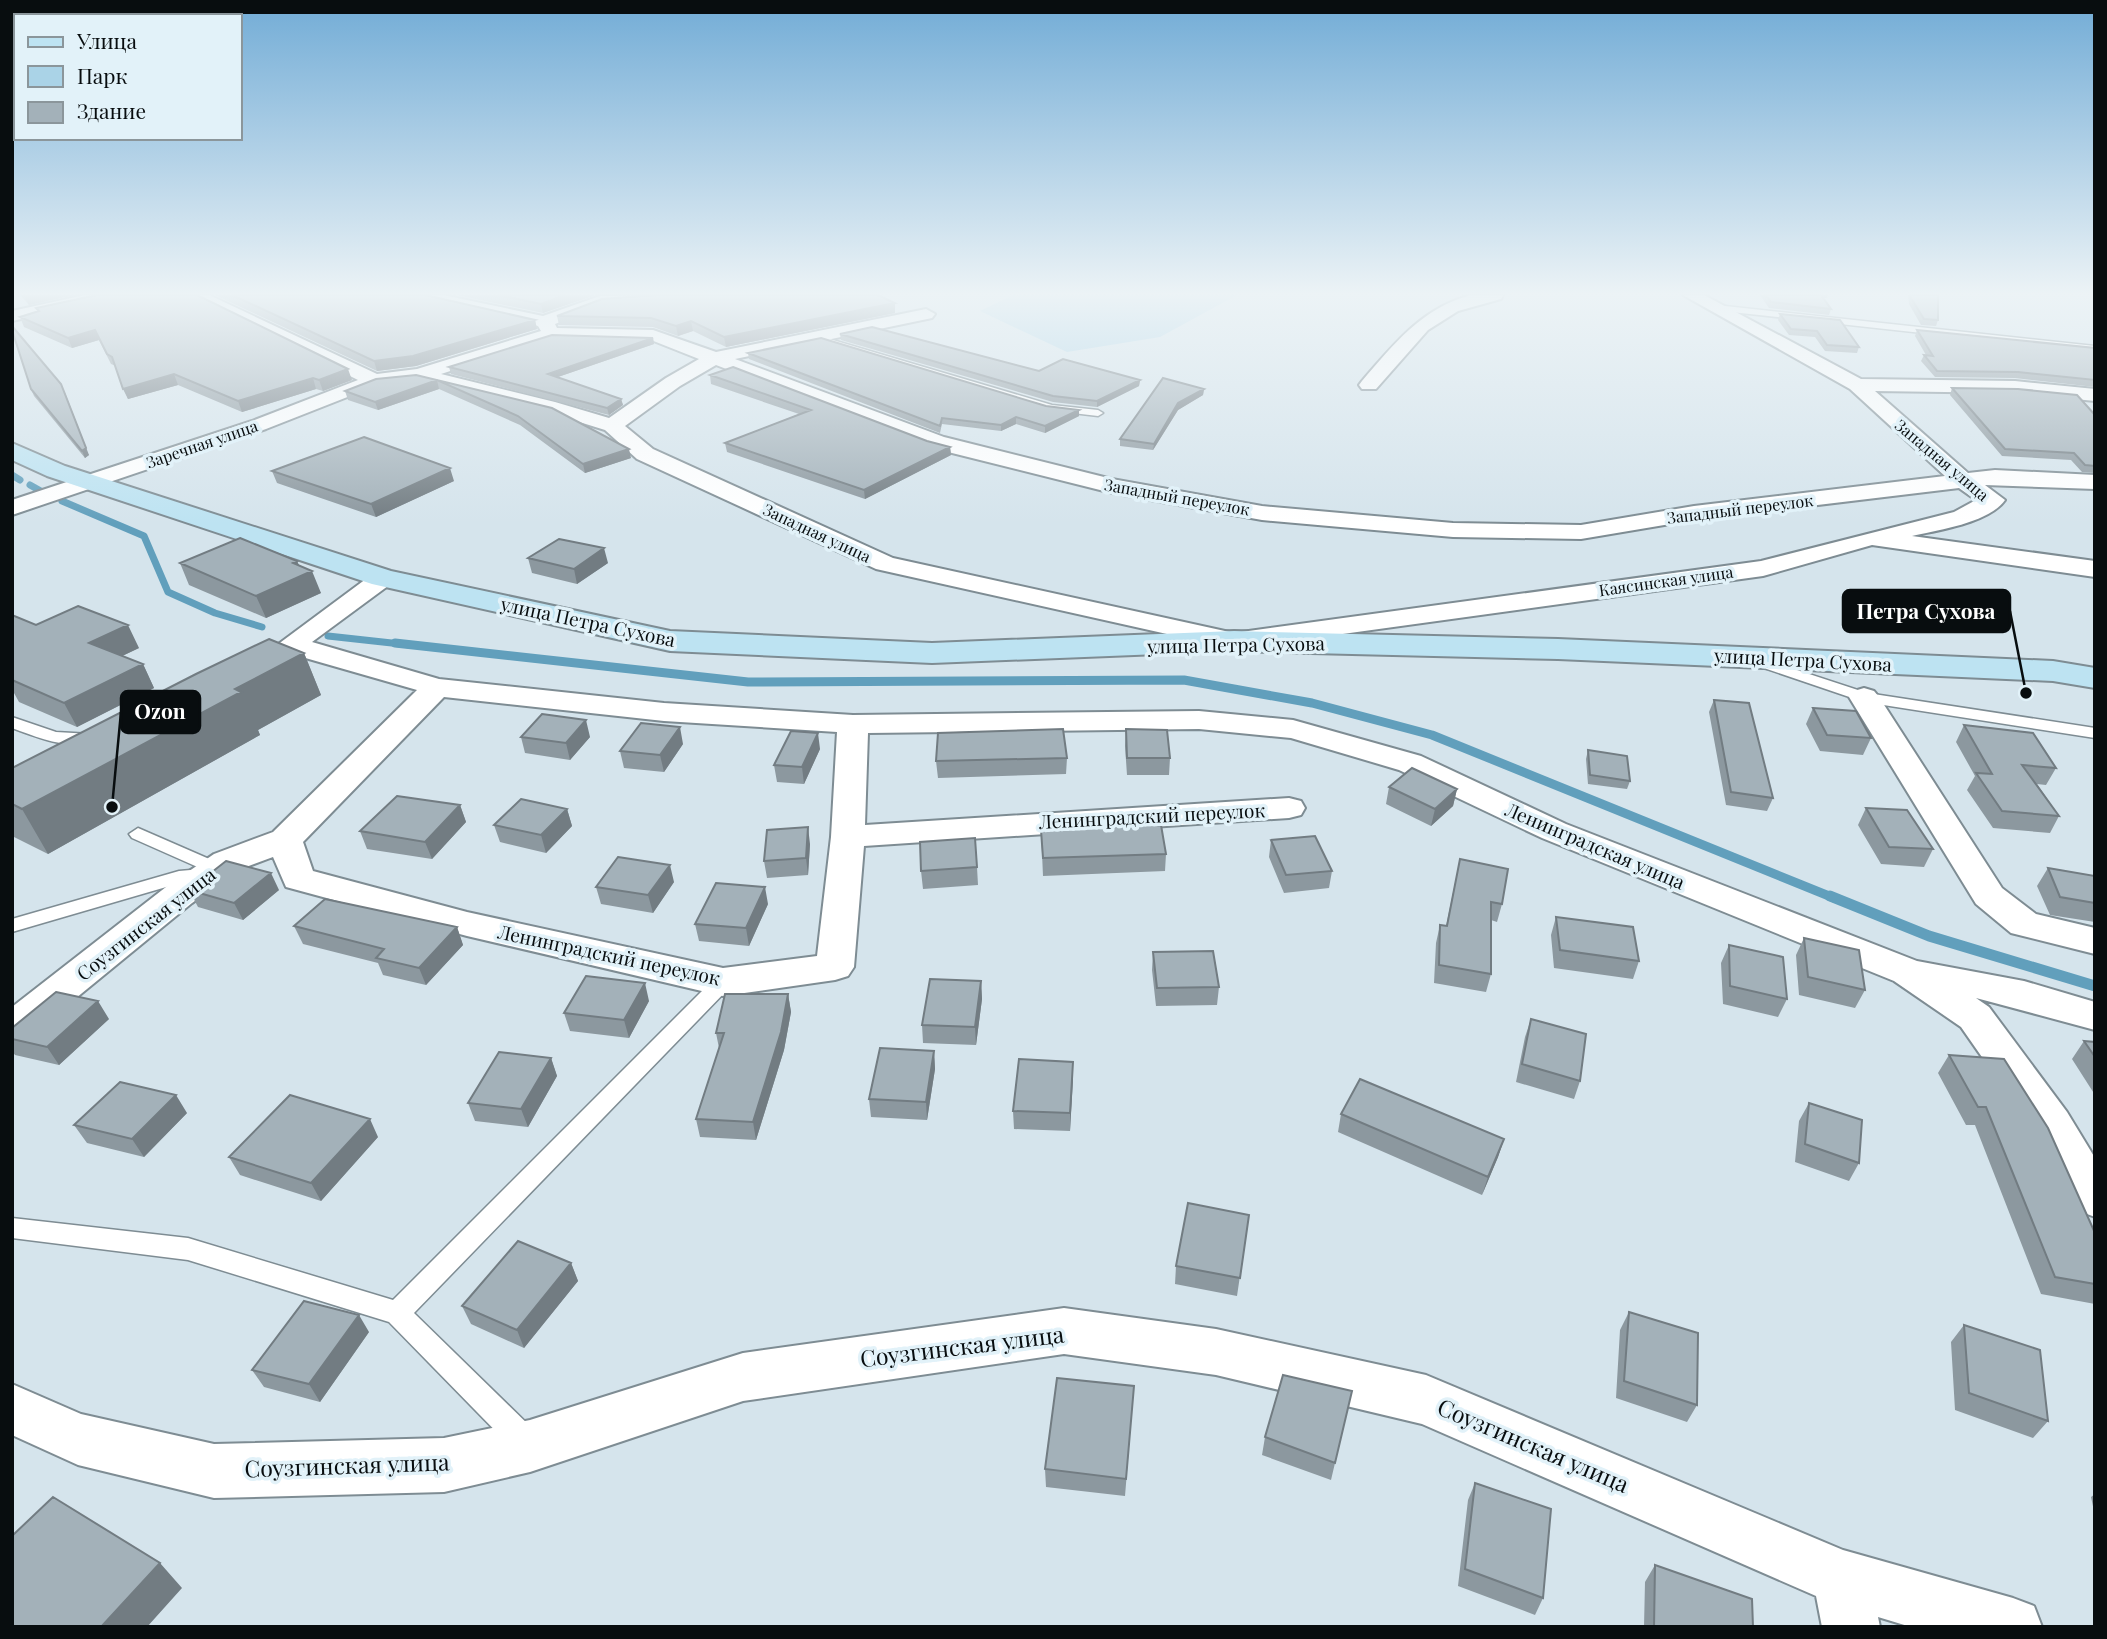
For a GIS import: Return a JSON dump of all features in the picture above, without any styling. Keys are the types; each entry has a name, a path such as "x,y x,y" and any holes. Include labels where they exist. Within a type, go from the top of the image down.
{"street":[{"path":"356,371 374,380"},
{"name":"Заречная улица","path":"12,508 316,405 374,380 429,371"},
{"path":"612,426 691,371"},
{"name":"Западный переулок","path":"750,371 936,442 1112,486 1262,513 1452,530 1581,532 1694,513 1995,477 2095,482"},
{"path":"1369,385 1381,371"},
{"name":"Западная улица","path":"1831,371 1857,386 1963,481 1993,500 1962,517 1871,538"},
{"name":"Западная улица","path":"419,375 548,406 612,426 645,454 885,564 1234,641"},
{"path":"1857,386 2015,387 2095,395"},
{"name":"улица Петра Сухова","path":"12,450 56,471 383,578 670,641 932,653 1234,641 1743,657 2053,671 2095,678"},
{"name":"Каясинская улица","path":"1234,641 1763,568 1871,538 2095,569"},
{"path":"383,578 279,651 437,687 664,712 853,724"},
{"name":"Соузгинская улица","path":"12,1029 226,862 285,840 437,687"},
{"path":"1864,698 1989,896 2024,923 2095,941"},
{"name":"Ленинградская улица","path":"853,724 1199,720 1293,729 1410,762 1554,831 1895,968 1975,1017 2052,1124 2095,1198"},
{"name":"Ленинградский переулок","path":"285,840 298,879 467,924 723,982 835,967 848,837 853,724"},
{"name":"Ленинградский переулок","path":"848,837 1289,808"},
{"name":"Ленинградская улица","path":"1895,968 2024,995 2095,1016"},
{"name":"Соузгинская улица","path":"12,1409 78,1438 214,1471 444,1465 530,1446 743,1377 1064,1331 1216,1352 1426,1400 1846,1603 2012,1627"}],"lane":[{"path":"932,371 1051,408 1098,413"},
{"path":"1743,657 1864,698 2095,733"},
{"path":"12,722 52,737 80,741 112,734"},
{"path":"138,834 212,872"},
{"path":"12,926 179,877 212,872"},
{"path":"397,1313 723,982"},
{"path":"12,1228 188,1249 397,1313 530,1446"}],"building":[{"path":"25,371 50,371 61,384 86,448 82,451 31,389"},
{"path":"117,371 341,371 238,401 174,374 123,389"},
{"path":"466,371 555,371 548,374 621,399 607,408"},
{"path":"720,371 745,371 927,441 950,447 864,490 725,443 811,410 710,375"},
{"path":"797,371 932,371 1046,406 1079,410 1045,426 1016,417 1001,425 942,418 940,426"},
{"path":"969,371 1109,371 1140,380 1097,401 1053,396"},
{"path":"1976,371 2095,371 2095,380 2018,372"},
{"path":"416,375 437,380 375,402 345,391 376,379"},
{"path":"1163,378 1204,389 1178,403 1154,444 1120,439"},
{"path":"437,380 552,408 629,449 583,464 518,416"},
{"path":"1952,388 2018,389 2077,395 2095,415 2095,466 2085,465 2074,453 2005,449"},
{"path":"364,437 450,468 371,504 272,471"},
{"path":"240,538 297,561 293,563 312,571 256,596 180,563"},
{"path":"559,539 604,548 574,569 528,558"},
{"path":"78,606 128,625 89,643 143,664 64,703 12,680 12,615 36,625"},
{"path":"269,639 304,653 235,689 241,692 22,809 12,804 12,768"},
{"path":"1714,700 1749,703 1773,798 1731,792"},
{"path":"1813,708 1856,711 1871,738 1827,735"},
{"path":"542,714 586,720 566,743 521,737"},
{"path":"641,723 680,727 660,755 620,751"},
{"path":"1964,725 2033,733 2056,768 2022,765 2059,816 2002,811 1976,773 1992,774"},
{"path":"1063,729 1067,758 936,761 938,733"},
{"path":"1126,729 1167,730 1170,758 1127,758"},
{"path":"791,731 818,733 802,767 774,765"},
{"path":"1588,750 1627,756 1630,781 1590,775"},
{"path":"1412,768 1457,789 1435,809 1389,787"},
{"path":"397,796 460,805 425,842 360,831"},
{"path":"521,799 567,809 541,835 494,825"},
{"path":"1866,808 1907,810 1933,849 1889,847"},
{"path":"1161,825 1166,854 1043,858 1041,830"},
{"path":"808,827 806,858 764,861 767,830"},
{"path":"1315,836 1332,871 1286,875 1271,840"},
{"path":"975,838 977,867 921,871 920,842"},
{"path":"618,857 670,865 648,895 596,887"},
{"path":"1460,859 1508,869 1502,904 1491,902 1491,974 1439,965 1440,925 1447,926"},
{"path":"226,861 271,873 234,903 189,890"},
{"path":"2048,868 2095,876 2095,903 2060,897"},
{"path":"716,883 765,887 746,928 695,924"},
{"path":"325,899 457,927 419,968 376,958 384,949 294,926"},
{"path":"1556,917 1633,927 1639,961 1560,950"},
{"path":"1804,938 1859,950 1865,990 1808,977"},
{"path":"1729,945 1783,957 1787,999 1730,986"},
{"path":"1213,951 1219,987 1157,988 1153,952"},
{"path":"586,976 645,983 624,1020 564,1013"},
{"path":"930,979 981,981 975,1027 922,1025"},
{"path":"56,992 98,1001 47,1047 12,1039 12,1028"},
{"path":"725,994 788,994 781,1032 753,1122 696,1119 724,1033 716,1033"},
{"path":"1531,1019 1586,1034 1580,1081 1522,1064"},
{"path":"2084,1041 2095,1042 2095,1057"},
{"path":"880,1048 934,1051 926,1102 869,1099"},
{"path":"499,1052 551,1058 521,1109 468,1103"},
{"path":"1949,1055 2004,1059 2048,1128 2095,1233 2095,1284 2055,1277 1986,1107 1978,1107"},
{"path":"1019,1059 1073,1062 1070,1113 1013,1111"},
{"path":"1360,1079 1504,1139 1488,1177 1341,1114"},
{"path":"120,1082 176,1095 132,1139 74,1125"},
{"path":"290,1095 370,1119 311,1183 229,1157"},
{"path":"1809,1103 1862,1120 1859,1163 1805,1144"},
{"path":"1188,1203 1249,1215 1240,1278 1176,1266"},
{"path":"518,1241 571,1263 517,1330 462,1306"},
{"path":"304,1301 359,1315 309,1384 252,1370"},
{"path":"1629,1312 1698,1333 1697,1405 1624,1381"},
{"path":"1964,1325 2040,1350 2048,1421 1969,1393"},
{"path":"1283,1375 1352,1391 1335,1463 1265,1437"},
{"path":"1057,1378 1134,1386 1126,1479 1045,1469"},
{"path":"1475,1483 1551,1509 1543,1598 1465,1569"},
{"path":"53,1497 160,1563 101,1627 12,1626 12,1536"},
{"path":"1655,1565 1752,1599 1753,1627 1654,1627"}],"waterway":[{"path":"12,475 20,480"},
{"path":"30,485 46,494"},
{"path":"62,501 144,536 168,592 215,613 262,627"},
{"path":"328,636 410,645"},
{"path":"395,643 748,682 1184,680 1312,703 1432,735 1834,898"},
{"path":"1830,896 1929,936 2095,986"}],"place":[{"name":"Петра Сухова","path":"2026,693"},
{"name":"Ozon","path":"112,807"}]}
